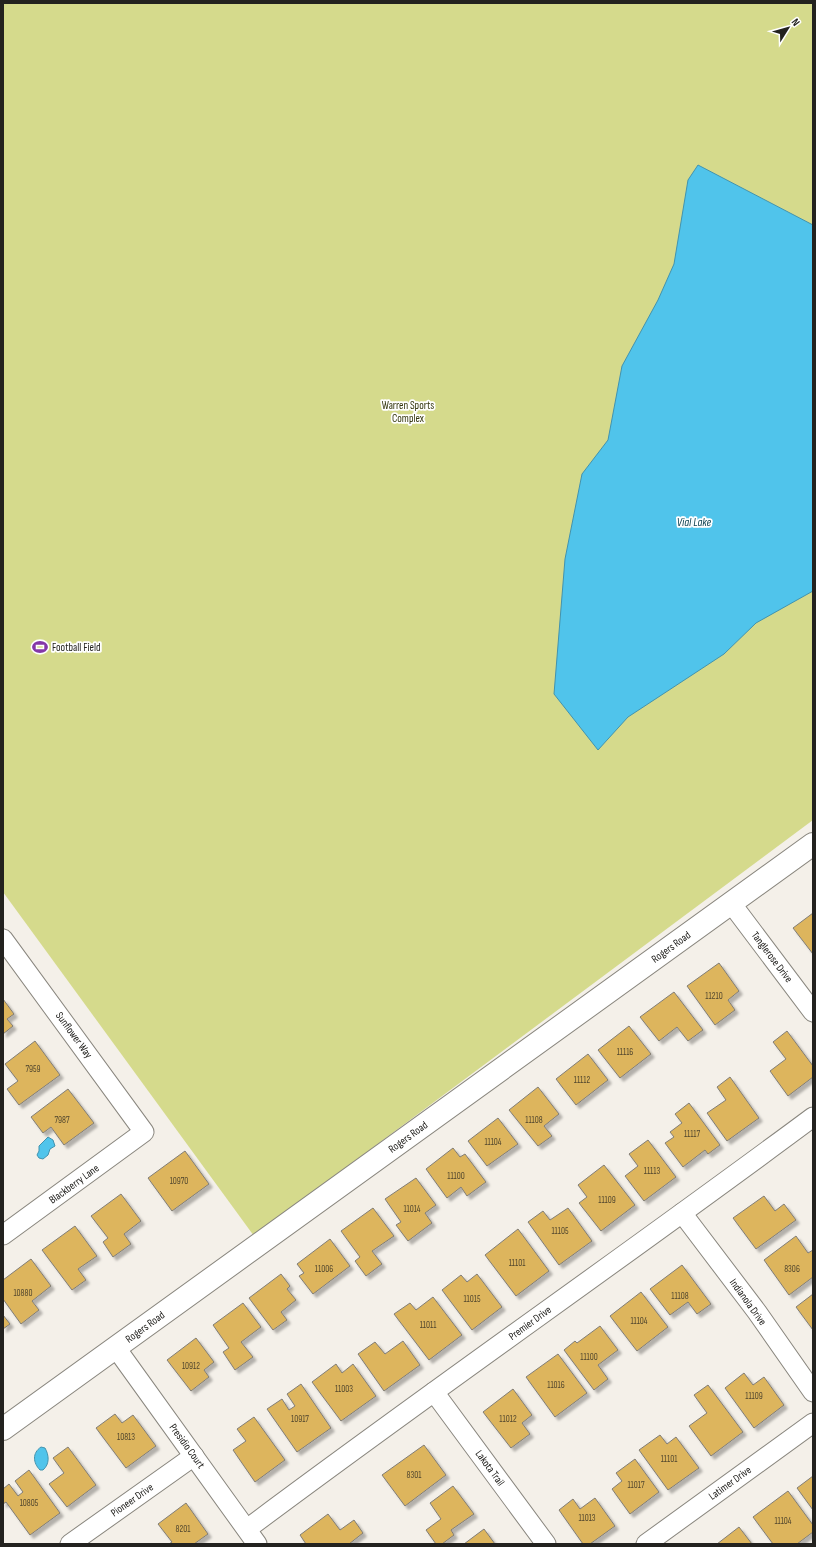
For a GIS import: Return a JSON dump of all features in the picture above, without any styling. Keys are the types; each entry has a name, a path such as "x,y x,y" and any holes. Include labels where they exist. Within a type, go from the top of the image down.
{"street":[{"name":"Rogers Road","path":"3,1429 813,844"},
{"name":"Tanglerose Drive","path":"731,903 811,1006"},
{"name":"Sunflower Way","path":"3,939 144,1132"},
{"name":"Premier Drive","path":"252,1537 336,1462 813,1117"},
{"name":"Blackberry Lane","path":"3,1235 144,1132"},
{"name":"Indianola Drive","path":"682,1213 757,1312 813,1392"},
{"name":"Presidio Court","path":"116,1348 252,1537"},
{"name":"Lakota Trail","path":"434,1392 546,1544"},
{"name":"Latimer Drive","path":"646,1544 813,1423"},
{"name":"Pioneer Drive","path":"70,1544 194,1456"}],"green space":[{"name":"Warren Sports Complex","path":"3,3 813,3 813,820 254,1236 3,892"}],"water":[{"name":"Vial Lake","path":"698,165 813,225 813,591 756,623 724,654 628,717 598,750 554,694 565,559 582,474 608,440 622,366 658,300 674,264 688,180"},
{"path":"48,1137 53,1140 55,1146 50,1149 48,1155 43,1159 39,1158 37,1155 39,1146"},
{"path":"41,1447 45,1448 48,1456 47,1465 43,1470 40,1470 34,1458 36,1452"}],"building":[{"path":"813,913 813,954 793,928"},
{"path":"719,963 739,991 728,1000 735,1010 715,1025 687,986"},
{"path":"674,992 703,1030 688,1041 677,1027 659,1041 640,1017"},
{"path":"3,999 14,1014 7,1019 13,1026 3,1034"},
{"path":"629,1026 651,1054 620,1078 598,1050"},
{"path":"787,1031 813,1066 813,1077 788,1096 770,1071 786,1059 773,1042"},
{"path":"35,1041 60,1075 19,1105 7,1089 18,1081 5,1064"},
{"path":"588,1054 608,1080 576,1105 556,1079"},
{"path":"730,1077 759,1118 727,1141 707,1113 726,1100 717,1087"},
{"path":"538,1087 559,1114 544,1126 552,1136 538,1146 509,1110"},
{"path":"68,1089 94,1123 64,1145 51,1127 43,1133 31,1117"},
{"path":"689,1103 720,1145 708,1154 705,1150 683,1167 665,1143 674,1137 670,1132 682,1123 675,1114"},
{"path":"498,1118 518,1144 487,1166 468,1141"},
{"path":"648,1140 676,1177 644,1201 625,1176 638,1166 629,1154"},
{"path":"453,1148 460,1157 465,1154 486,1182 467,1196 461,1187 447,1198 426,1169"},
{"path":"185,1151 209,1184 172,1211 148,1178"},
{"path":"604,1165 635,1205 601,1231 579,1203 587,1197 578,1185"},
{"path":"416,1178 436,1205 425,1213 432,1223 408,1241 396,1225 401,1222 385,1199"},
{"path":"121,1194 141,1221 124,1234 131,1244 113,1257 103,1242 108,1238 91,1216"},
{"path":"764,1196 775,1211 784,1204 796,1220 756,1249 733,1218"},
{"path":"373,1208 394,1236 372,1251 382,1264 366,1276 355,1261 360,1257 341,1231"},
{"path":"568,1208 592,1241 559,1265 528,1222 543,1211 550,1220"},
{"path":"75,1226 97,1256 78,1269 86,1280 72,1290 42,1250"},
{"path":"518,1229 549,1271 516,1296 485,1255"},
{"path":"796,1236 808,1253 813,1250 813,1277 789,1295 764,1260"},
{"path":"330,1239 350,1266 313,1294 299,1276 304,1273 297,1264"},
{"path":"31,1259 51,1286 32,1301 39,1310 21,1324 3,1299 3,1280"},
{"path":"682,1265 711,1304 697,1314 688,1302 670,1315 650,1289"},
{"path":"281,1274 290,1286 287,1289 296,1300 281,1312 287,1320 273,1330 249,1298"},
{"path":"477,1274 502,1307 472,1330 442,1290 461,1275 467,1282"},
{"path":"641,1292 668,1327 637,1351 610,1316"},
{"path":"813,1294 813,1330 796,1307"},
{"path":"433,1297 462,1335 429,1360 394,1314 410,1303 416,1310"},
{"path":"243,1303 261,1327 241,1342 253,1357 235,1370 223,1352 229,1348 213,1325"},
{"path":"3,1315 10,1324 3,1329"},
{"path":"600,1326 618,1350 598,1365 608,1379 594,1390 564,1350 575,1341 577,1343"},
{"path":"196,1338 214,1362 204,1370 209,1377 191,1391 167,1360"},
{"path":"403,1341 420,1365 384,1391 358,1354 375,1342 385,1354"},
{"path":"558,1354 587,1393 555,1417 526,1377"},
{"path":"336,1364 342,1373 353,1364 376,1396 341,1421 312,1382"},
{"path":"744,1373 753,1385 764,1377 784,1405 754,1428 725,1388"},
{"path":"301,1384 331,1428 297,1452 267,1409 282,1399 289,1410 295,1406 287,1394"},
{"path":"708,1385 743,1432 711,1456 689,1426 707,1413 694,1395"},
{"path":"513,1389 532,1415 522,1423 530,1434 511,1448 483,1412"},
{"path":"115,1414 122,1423 133,1415 156,1446 126,1468 96,1428"},
{"path":"254,1417 285,1460 255,1482 233,1450 246,1441 237,1429"},
{"path":"660,1435 667,1444 676,1437 699,1468 668,1490 639,1450"},
{"path":"424,1445 446,1475 405,1506 382,1475"},
{"path":"68,1447 96,1485 67,1507 49,1484 64,1473 53,1458"},
{"path":"635,1459 659,1492 630,1514 612,1489 622,1481 616,1473"},
{"path":"29,1470 60,1513 30,1535 6,1502 3,1504 3,1489 9,1484 18,1496 23,1492 15,1481"},
{"path":"813,1476 813,1510 797,1488"},
{"path":"453,1486 474,1514 451,1530 454,1535 442,1544 436,1544 426,1530 441,1519 430,1503"},
{"path":"788,1491 813,1525 813,1532 797,1544 773,1544 753,1517"},
{"path":"595,1498 615,1526 590,1544 583,1544 559,1510 573,1499 580,1509"},
{"path":"186,1503 208,1534 194,1544 169,1544 172,1542 158,1524"},
{"path":"328,1514 340,1530 354,1520 363,1533 349,1544 306,1544 300,1535"},
{"path":"739,1527 752,1544 717,1544"},
{"path":"484,1529 495,1544 464,1544"}],"place":[{"name":"Football Field","path":"40,647"}]}
